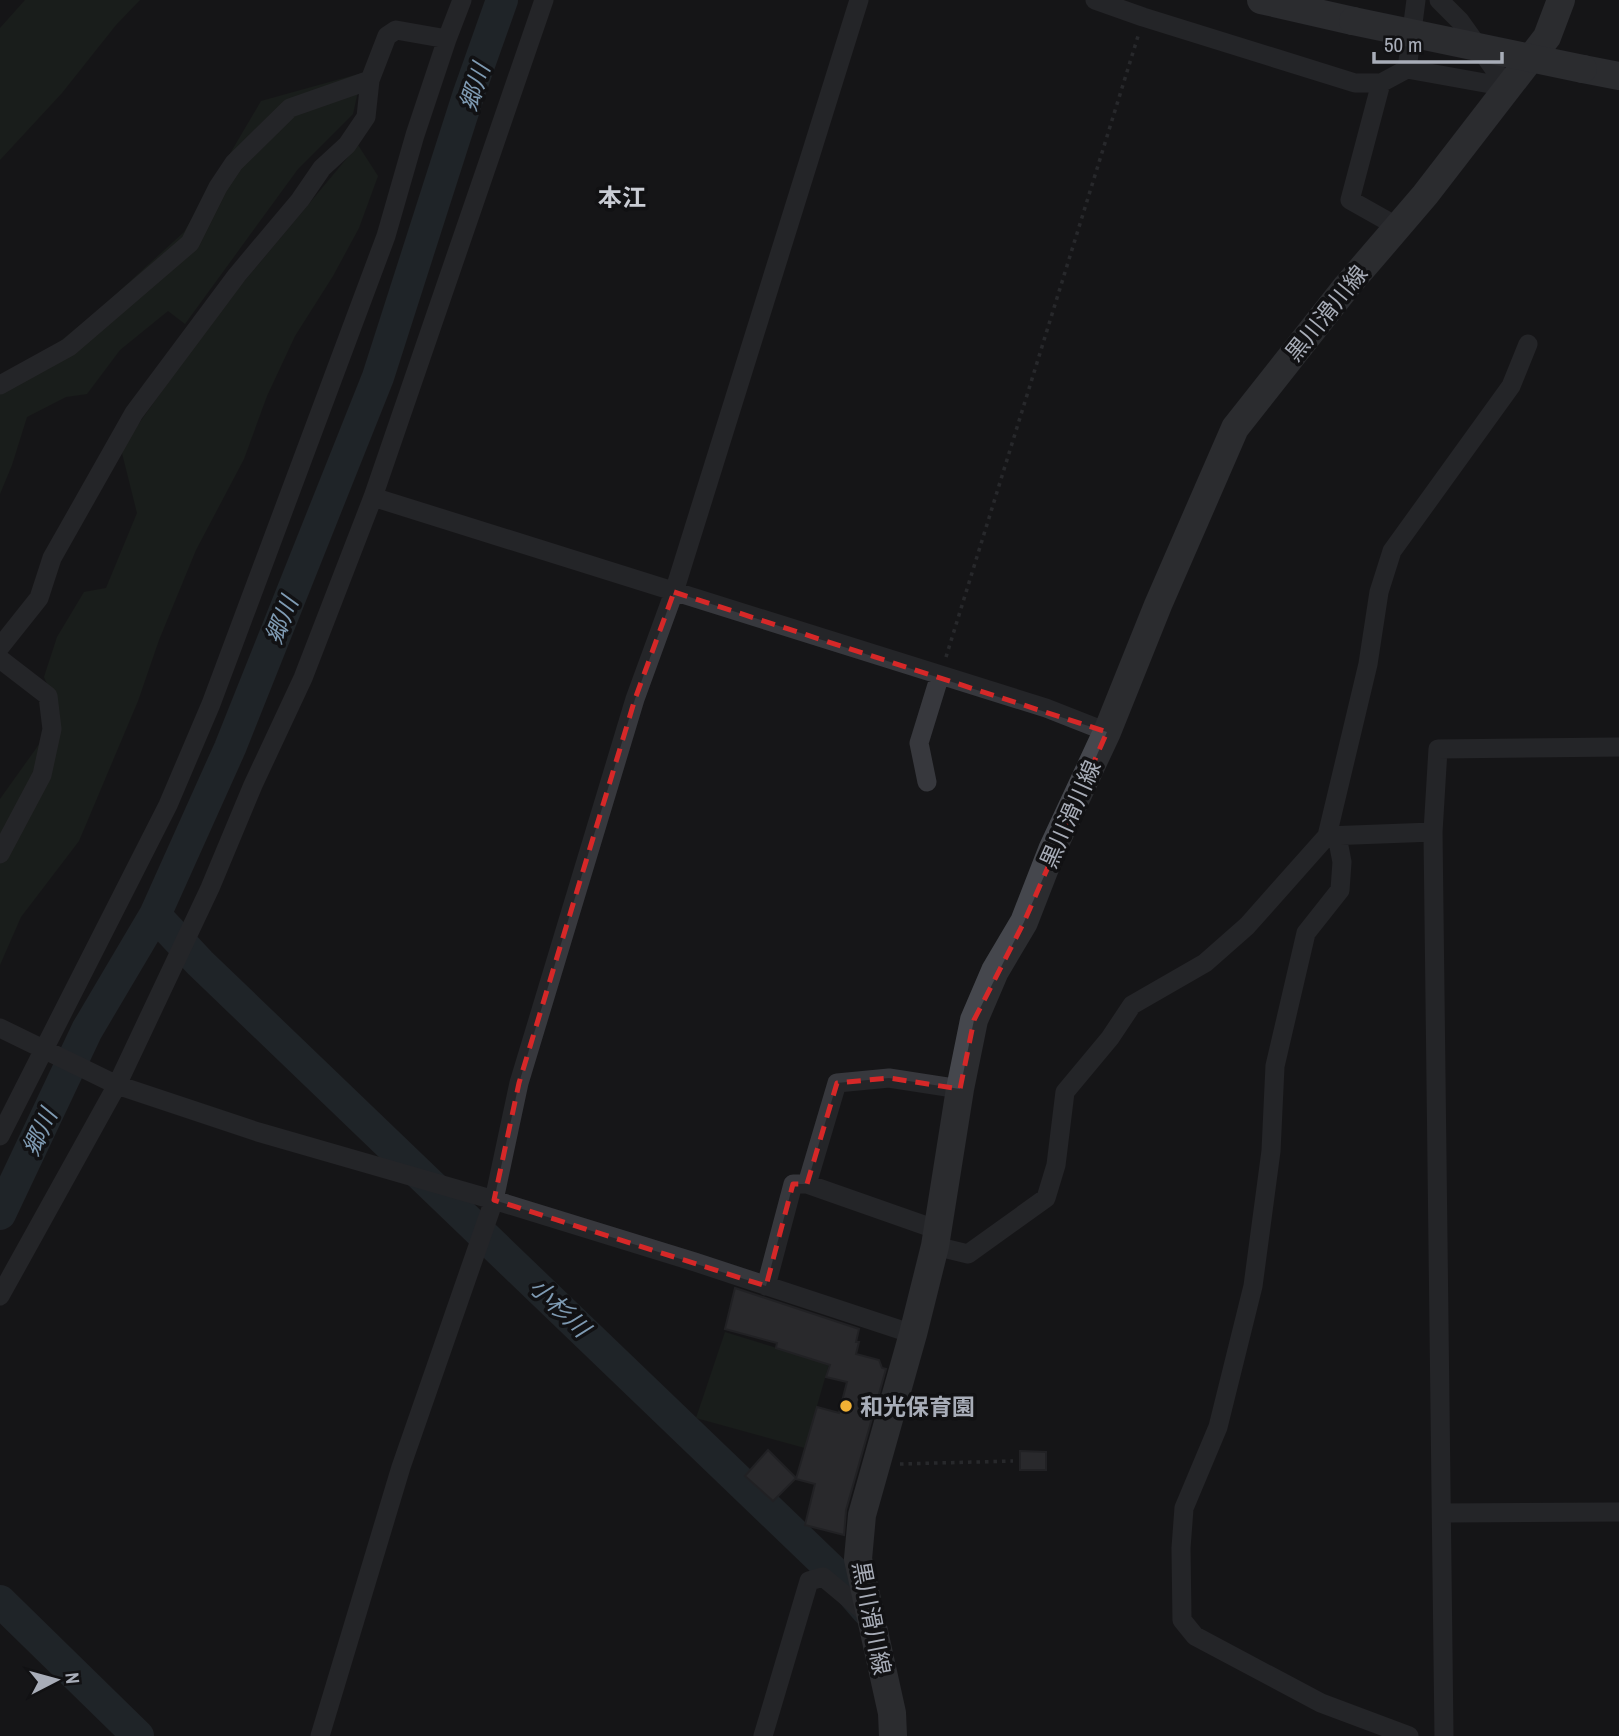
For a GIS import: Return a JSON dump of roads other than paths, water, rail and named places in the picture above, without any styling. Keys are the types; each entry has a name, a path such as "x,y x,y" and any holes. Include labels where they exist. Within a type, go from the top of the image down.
{"main road":[{"path":"1261,0 1327,8 1353,21 1619,76"},
{"name":"黒川滑川線","path":"893,1736 892,1713 858,1559 862,1515 937,1238 960,1088 974,1020 995,971 1024,922 1052,850 1107,732 1158,605 1236,428 1347,286 1425,195 1547,37 1561,0"}],"street":[{"path":"0,1136 168,805 211,704 386,236 415,135 462,0"},
{"path":"0,1296 117,1085 210,888 253,785 303,678 373,497 544,0"},
{"path":"320,1736 401,1467 494,1200 519,1083 635,699 674,592 859,0"},
{"path":"1096,0 1355,83 1381,83 1407,69 1507,87"},
{"path":"1407,69 1416,0"},
{"path":"1439,0 1460,22 1507,87"},
{"path":"0,646 38,598 52,558 134,413 237,275 300,200 322,168 347,145 366,117 370,80 387,36 396,30 447,39"},
{"path":"0,385 69,347 190,243 218,187 234,163 290,108 370,80"},
{"path":"1381,83 1350,200 1398,227"},
{"path":"766,1286 793,1184 807,1184 937,1238 968,1254 1046,1198 1056,1165 1065,1092 1110,1038 1132,1005 1205,963 1247,926 1332,836 1368,664 1379,592 1392,551 1511,386 1528,344"},
{"path":"373,497 1046,708 1107,732"},
{"path":"0,659 48,696 52,729 42,775 0,855"},
{"path":"927,782 919,743 940,675"},
{"path":"1444,1736 1433,832 1438,750 1619,747"},
{"path":"1332,836 1433,832"},
{"path":"1332,836 1342,862 1340,890 1306,933 1285,1019 1275,1066 1271,1151 1253,1286 1218,1427 1184,1508 1181,1548 1182,1620 1195,1636 1321,1703 1409,1736"},
{"path":"0,1028 117,1085 258,1132 494,1200 913,1334"},
{"path":"807,1184 837,1083 889,1078 960,1088"},
{"path":"1442,1513 1619,1512"},
{"path":"763,1736 809,1581 823,1577 871,1617"}],"waterway":[{"name":"郷川","path":"0,1214 87,1030 155,915 230,748 378,377 469,93 502,0"},
{"name":"小杉川","path":"155,915 200,963 835,1573 867,1610"},
{"path":"0,1601 138,1736"}],"place":[{"name":"和光保育園","path":"846,1406"}],"district":[{"name":"本江","path":"622,197"}]}
